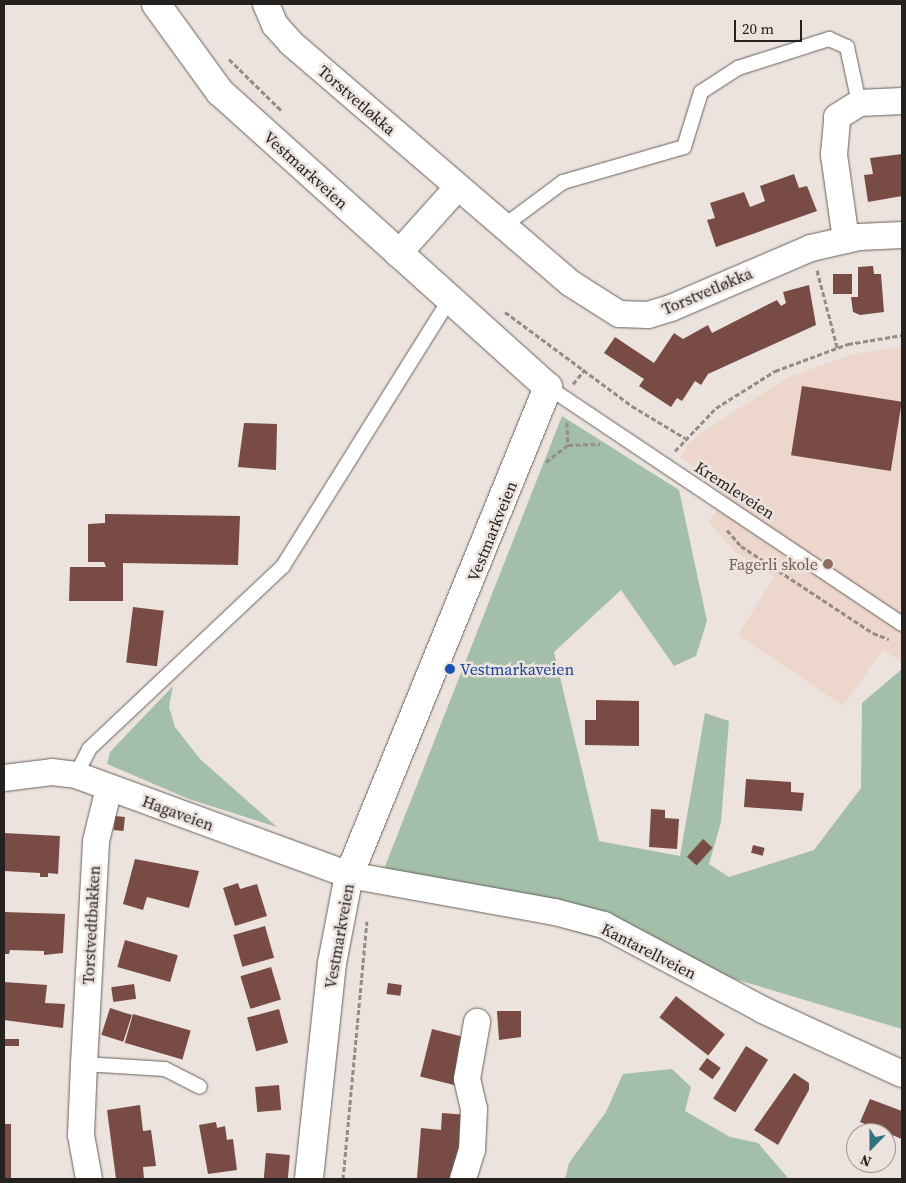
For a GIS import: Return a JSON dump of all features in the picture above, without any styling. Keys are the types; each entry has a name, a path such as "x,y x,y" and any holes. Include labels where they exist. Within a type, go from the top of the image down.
{"street":[{"name":"Torstvetløkka","path":"266,4 275,25 291,43 458,187 600,305 632,316 671,308 811,248 846,240 902,235"},
{"name":"Vestmarkveien","path":"164,11 220,92 448,300 548,387 362,878 332,963 309,1179"},
{"path":"846,240 833,130 837,117 859,103 902,101"},
{"path":"398,254 458,187"},
{"name":"Hagaveien","path":"4,778 52,772 76,775 362,878"},
{"name":"Torstvedtbakken","path":"89,1179 81,1135 84,1064 96,841 109,788"},
{"name":"Kantarellveien","path":"362,878 555,912 604,925 763,1010 902,1074"},
{"path":"463,1179 472,1150 474,1109 467,1079 477,1022"}],"lane":[{"path":"505,225 563,182 684,147 701,92 738,68 835,40 847,46 859,103"},
{"path":"76,775 89,749 283,566 448,300"},
{"name":"Kremleveien","path":"548,387 902,624"},
{"path":"84,1064 164,1069 200,1087"}],"path":[{"path":"811,248 837,347"},
{"path":"666,466 685,438 723,403 775,371 837,347 902,336"},
{"path":"540,472 551,456 568,445 606,446"},
{"path":"723,526 741,546 773,568 873,633 895,641"},
{"path":"343,1179 362,878"}],"shaded area":[{"name":"Fagerli skole","path":"902,346 902,662 883,650 843,706 738,635 774,577 734,551 709,522 729,490 680,457 694,438 786,378 853,354"}],"green space":[{"path":"562,416 679,490 707,621 696,656 674,666 621,590 554,652 599,841 680,856 705,713 729,721 721,822 709,864 729,877 814,850 861,788 862,703 902,669 902,1029 382,874"},
{"path":"173,686 169,707 175,727 200,759 277,827 189,799 107,764 110,752"},
{"path":"672,1069 691,1087 685,1111 730,1137 758,1143 789,1179 565,1179 569,1163 606,1112 623,1074"}],"building":[{"path":"902,154 902,196 868,202 864,175 873,174 870,158"},
{"path":"794,174 799,188 807,186 817,211 716,247 707,220 715,218 710,203 744,192 750,207 765,201 760,186"},
{"path":"873,266 874,274 881,274 884,312 860,315 853,312 851,297 858,297 858,267"},
{"path":"833,274 852,274 852,294 833,294"},
{"path":"809,285 816,325 708,374 701,385 695,381 682,401 677,398 671,407 639,386 644,379 604,353 615,337 654,363 674,333 683,339 708,325 712,333 777,300 781,306 786,303 783,292"},
{"path":"802,386 902,402 891,471 791,455"},
{"path":"244,423 277,424 276,470 238,467"},
{"path":"105,514 240,516 238,565 123,563 123,601 69,601 70,567 106,567 104,562 88,562 88,524 105,523"},
{"path":"133,607 164,611 157,666 126,663"},
{"path":"596,700 639,701 639,746 585,745 585,720 596,720"},
{"path":"746,779 791,782 791,792 804,793 802,811 744,807"},
{"path":"651,809 665,810 665,818 679,819 677,849 649,847"},
{"path":"115,816 125,817 123,831 114,830"},
{"path":"4,833 60,836 58,874 48,873 48,877 40,877 40,873 4,871"},
{"path":"703,839 713,848 697,866 687,857"},
{"path":"753,845 765,848 763,856 751,853"},
{"path":"135,859 199,871 189,908 147,897 143,910 123,904"},
{"path":"238,883 240,889 257,884 267,916 235,926 223,888"},
{"path":"4,912 65,914 63,953 44,955 44,951 10,950 9,954 4,954"},
{"path":"265,926 274,958 242,967 233,935"},
{"path":"125,940 178,955 170,982 117,967"},
{"path":"271,967 281,1000 250,1009 240,976"},
{"path":"4,982 47,985 45,1003 65,1004 63,1028 4,1020"},
{"path":"388,983 402,985 400,996 386,994"},
{"path":"134,984 136,999 113,1002 111,987"},
{"path":"676,996 725,1034 708,1055 659,1017"},
{"path":"110,1008 132,1015 123,1042 101,1035"},
{"path":"279,1009 288,1043 256,1051 247,1018"},
{"path":"497,1011 521,1011 521,1037 499,1040"},
{"path":"133,1014 191,1031 182,1059 125,1043"},
{"path":"432,1029 469,1038 457,1086 420,1077"},
{"path":"4,1039 19,1039 19,1046 4,1046"},
{"path":"746,1046 768,1060 735,1112 713,1099"},
{"path":"707,1058 721,1068 713,1079 699,1069"},
{"path":"794,1073 809,1083 809,1090 778,1145 754,1130"},
{"path":"279,1085 281,1110 257,1112 255,1087"},
{"path":"870,1099 902,1111 902,1139 896,1137 896,1123 860,1122"},
{"path":"140,1105 143,1131 151,1130 156,1166 143,1167 144,1179 116,1179 107,1110"},
{"path":"442,1113 468,1115 465,1149 458,1149 455,1179 417,1178 421,1128 441,1130"},
{"path":"216,1122 217,1128 225,1126 227,1140 233,1139 237,1170 208,1174 199,1125"},
{"path":"4,1124 11,1124 11,1179 4,1179"},
{"path":"266,1153 290,1155 288,1179 264,1178"}],"place":[{"name":"Fagerli skole","path":"828,564"},
{"name":"Vestmarkaveien","path":"450,669"}]}
